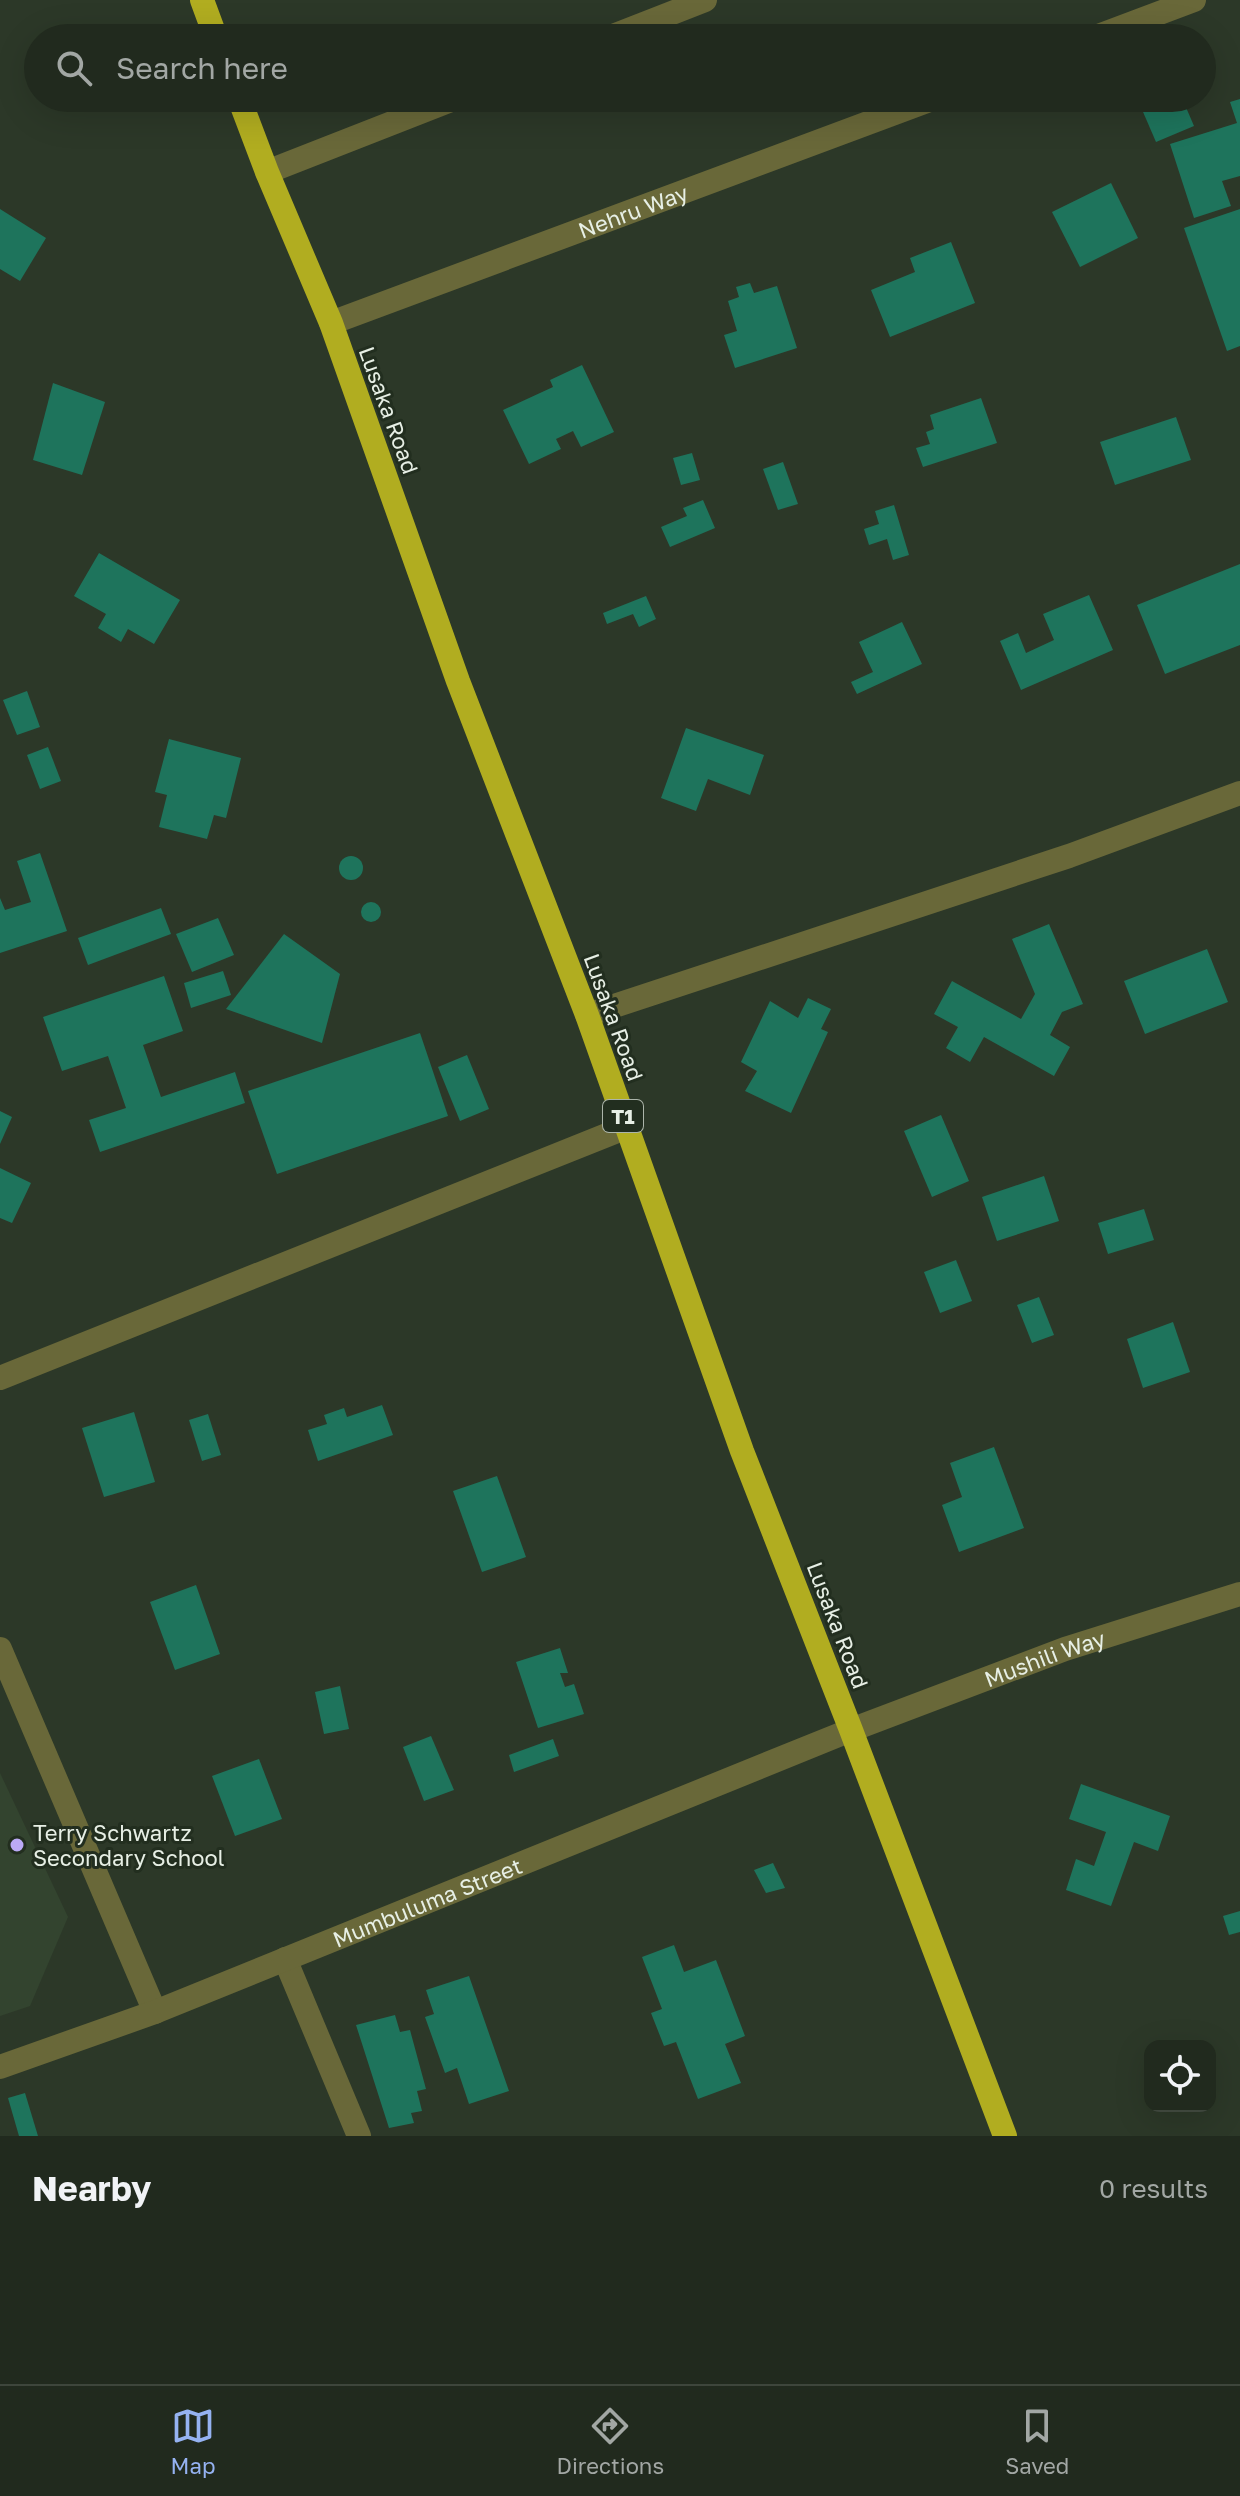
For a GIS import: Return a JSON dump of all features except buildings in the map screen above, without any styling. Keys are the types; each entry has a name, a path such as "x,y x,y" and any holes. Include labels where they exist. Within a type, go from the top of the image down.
{"highway":[{"path":"202,0 211,24"},
{"name":"Lusaka Road","path":"244,112 331,323 458,681 587,1015 742,1451 1005,2136"}],"street":[{"path":"644,24 705,0"},
{"path":"1130,24 1194,0"},
{"path":"267,172 420,112"},
{"name":"Nehru Way","path":"331,323 897,112"},
{"path":"587,1015 1069,856 1240,793"},
{"path":"0,1378 627,1127"},
{"name":"Mushili Way","path":"851,1730 1065,1649 1240,1594"},
{"path":"0,1649 155,2012"},
{"name":"Mumbuluma Street","path":"0,2067 155,2012 851,1730"},
{"path":"285,1959 359,2136"}],"shaded area":[{"name":"Terry Schwartz Secondary School","path":"0,1773 68,1917 30,2006 0,2016"}],"place":[{"name":"Terry Schwartz Secondary School","path":"17,1845"}]}
